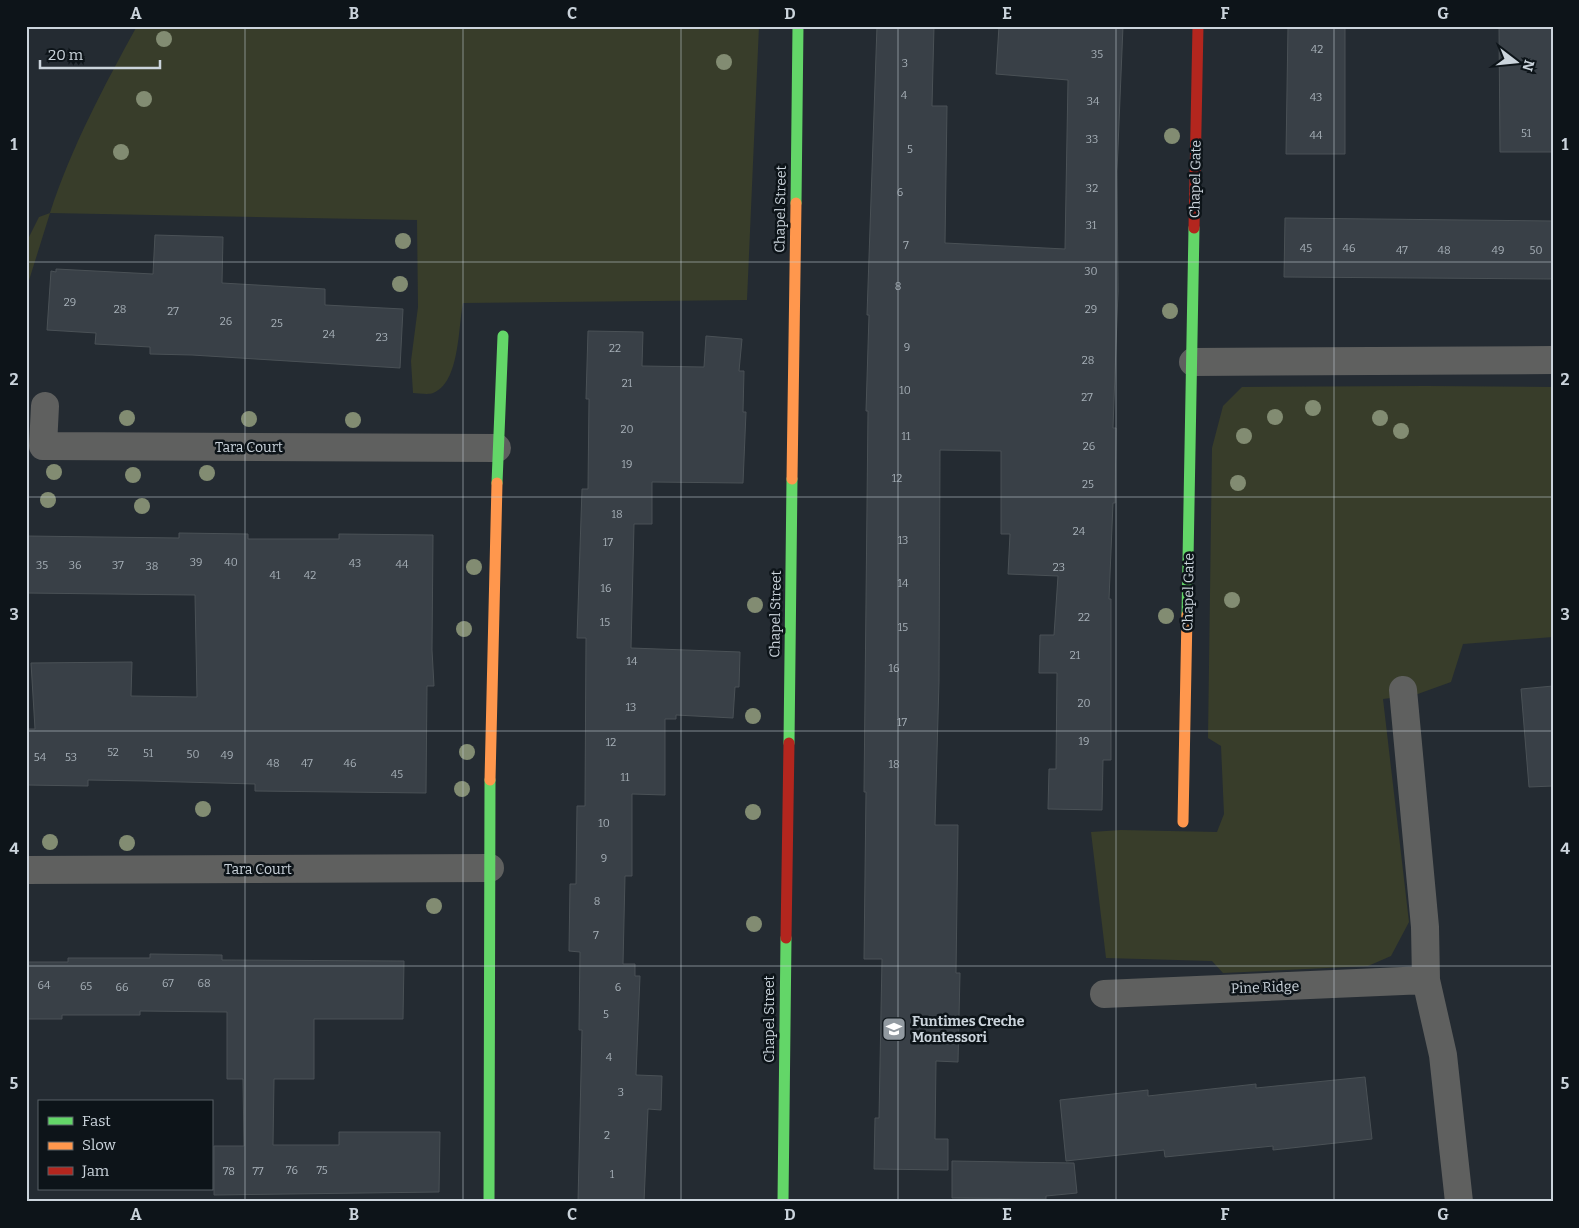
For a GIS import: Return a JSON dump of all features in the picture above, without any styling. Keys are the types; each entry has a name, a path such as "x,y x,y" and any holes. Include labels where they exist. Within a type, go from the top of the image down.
{"street":[{"name":"Chapel Street","path":"783,1202 798,26"},
{"name":"Chapel Gate","path":"1183,822 1198,26"},
{"path":"489,1202 490,868 497,448 504,336"},
{"path":"1192,362 1553,360"},
{"name":"Tara Court","path":"45,406 43,446 497,448"},
{"path":"1403,690 1425,926 1426,980 1443,1055 1459,1202"},
{"name":"Tara Court","path":"26,870 490,868"},
{"name":"Pine Ridge","path":"1104,994 1426,980"}],"green space":[{"path":"137,26 759,26 747,300 463,303 453,366 442,387 431,394 413,393 411,361 418,307 417,220 50,213 78,141"},
{"path":"50,213 26,290 26,243 39,217"},
{"path":"1242,387 1553,387 1553,637 1463,644 1451,682 1415,695 1383,699 1409,922 1391,956 1368,966 1223,973 1212,961 1106,958 1091,832 1121,830 1217,832 1224,814 1221,746 1208,738 1212,448 1223,406"}],"building":[{"path":"877,26 934,26 932,106 947,106 945,243 1065,249 1068,80 996,74 999,26 1123,26 1117,171 1118,291 1113,428 1116,428 1115,503 1113,503 1109,599 1111,599 1111,760 1103,760 1102,810 1048,809 1049,769 1056,769 1057,673 1039,673 1040,635 1054,635 1058,576 1008,574 1010,534 1001,534 1001,451 940,450 939,681 935,825 958,825 956,973 960,973 958,1062 936,1061 935,1139 948,1139 948,1170 874,1169 875,1118 879,1118 882,959 864,959 866,792 864,792 868,411 866,411 869,315 867,315"},
{"path":"1288,26 1345,26 1345,154 1286,154"},
{"path":"1499,26 1553,26 1553,152 1500,152"},
{"path":"1285,218 1553,221 1553,279 1284,277"},
{"path":"155,235 223,237 222,283 325,289 325,305 403,309 400,368 150,354 150,347 95,344 96,333 47,330 51,271 56,272 56,269 153,274"},
{"path":"588,331 643,332 642,366 704,367 706,336 742,339 739,371 744,371 743,412 746,412 743,483 652,482 652,524 634,524 631,648 740,652 739,687 735,687 733,718 676,715 676,719 665,719 665,795 632,794 632,876 625,876 623,964 635,964 635,976 640,976 636,1075 662,1076 661,1110 648,1109 644,1202 578,1202 582,1030 579,1030 580,952 569,951 570,884 576,884 577,806 585,806 586,638 577,638 582,489 588,489 589,399 586,399"},
{"path":"179,533 248,534 248,539 339,539 339,534 433,535 432,650 434,686 427,686 426,793 255,791 255,784 146,781 88,780 88,786 26,785 26,729 35,729 31,663 132,662 131,696 197,697 195,595 26,593 26,536 179,538"},
{"path":"1553,686 1553,786 1529,787 1521,689"},
{"path":"150,954 222,955 222,960 404,961 403,1019 314,1019 314,1079 274,1079 273,1145 339,1145 339,1132 440,1132 439,1192 214,1195 214,1146 244,1146 243,1079 227,1079 227,1012 140,1011 140,1015 62,1015 62,1019 26,1019 26,962 68,962 68,958 150,958"},
{"path":"1365,1077 1372,1139 1273,1150 1273,1146 1165,1157 1164,1150 1066,1161 1060,1100 1148,1090 1148,1096 1256,1084 1256,1088"},
{"path":"952,1161 1074,1163 1077,1193 1046,1196 1046,1199 952,1198"}],"traffic: fast":[{"path":"796,203 798,26"},
{"path":"1187,615 1194,228"},
{"path":"497,483 503,336"},
{"path":"789,743 792,479"},
{"path":"489,1202 490,780"},
{"path":"783,1202 786,938"}],"traffic: slow":[{"path":"792,479 796,203"},
{"path":"490,780 497,483"},
{"path":"1183,822 1187,615"}],"traffic: jam":[{"path":"1194,228 1198,26"},
{"path":"786,938 789,743"}],"place":[{"name":"Funtimes Creche Montessori","path":"894,1029"}]}
